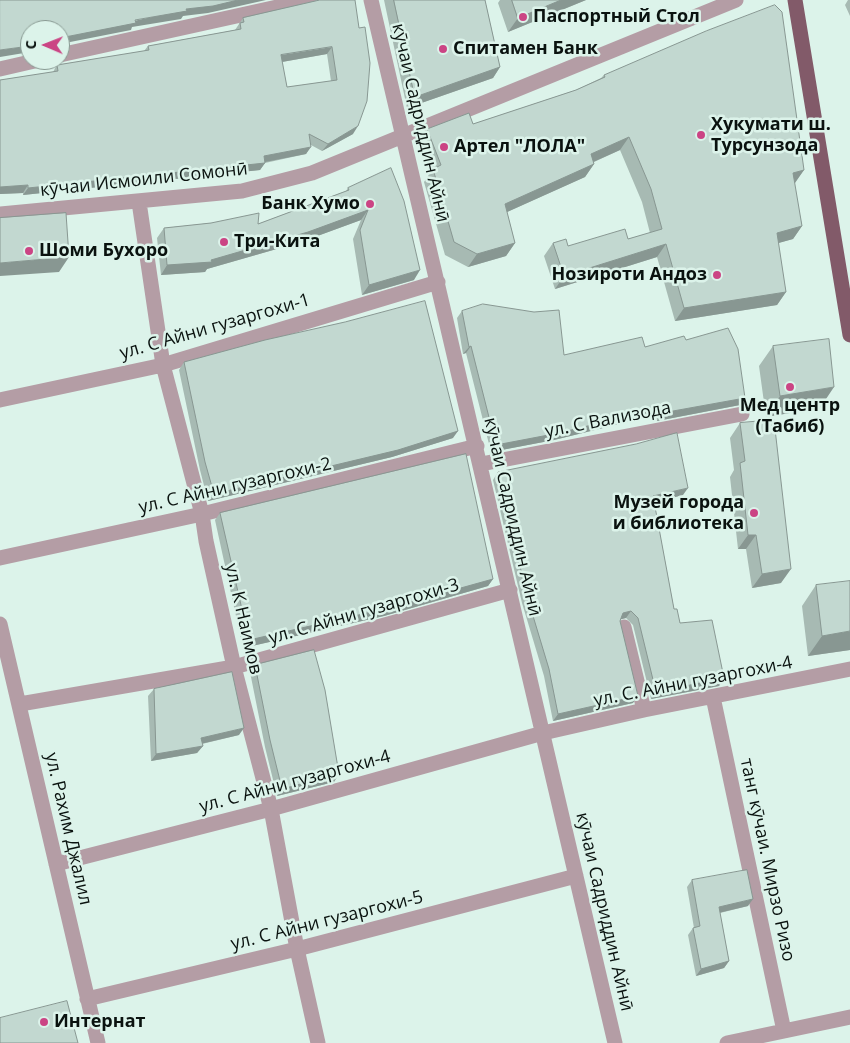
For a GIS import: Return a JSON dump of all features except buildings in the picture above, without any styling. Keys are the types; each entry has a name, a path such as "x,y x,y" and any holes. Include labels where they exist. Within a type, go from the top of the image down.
{"main road":[{"path":"795,0 850,335"}],"street":[{"path":"70,53 310,0"},
{"name":"кӯчаи Садриддин Айнӣ","path":"371,0 477,446 615,1043"},
{"name":"кӯчаи Исмоили Сомонӣ","path":"0,214 242,191 312,173 736,0"},
{"path":"0,69 20,64"},
{"name":"ул. К Наимов","path":"139,202 163,365 202,514 206,541 234,667 271,809 297,949 318,1043"},
{"name":"ул. С Айни гузаргохи-1","path":"0,400 163,365 438,282"},
{"name":"ул. С Вализода","path":"481,464 742,414"},
{"name":"ул. С Айни гузаргохи-2","path":"0,558 202,514 477,446"},
{"name":"ул. С Айни гузаргохи-3","path":"20,704 234,667 510,590"},
{"name":"ул. Рахим Джалил","path":"0,624 20,704 86,999 98,1043"},
{"path":"624,627 644,710"},
{"name":"ул. С. Айни гузаргохи-4","path":"543,733 644,710 850,669"},
{"name":"танг кӯчаи. Мирзо Ризо","path":"713,697 784,1031"},
{"name":"ул. С Айни гузаргохи-4","path":"56,864 271,809 543,733"},
{"name":"ул. С Айни гузаргохи-5","path":"86,999 297,949 576,876"},
{"path":"727,1043 850,1017"}],"place":[{"name":"Паспортный Стол","path":"523,17"},
{"name":"Спитамен Банк","path":"443,49"},
{"name":"Хукумати ш. Турсунзода","path":"701,135"},
{"name":"Артел \"ЛОЛА\"","path":"444,147"},
{"name":"Банк Хумо","path":"370,204"},
{"name":"Три-Кита","path":"224,242"},
{"name":"Шоми Бухоро","path":"29,251"},
{"name":"Нозироти Андоз","path":"717,275"},
{"name":"Мед центр (Табиб)","path":"790,387"},
{"name":"Музей города и библиотека","path":"754,513"},
{"name":"Интернат","path":"44,1022"}]}
